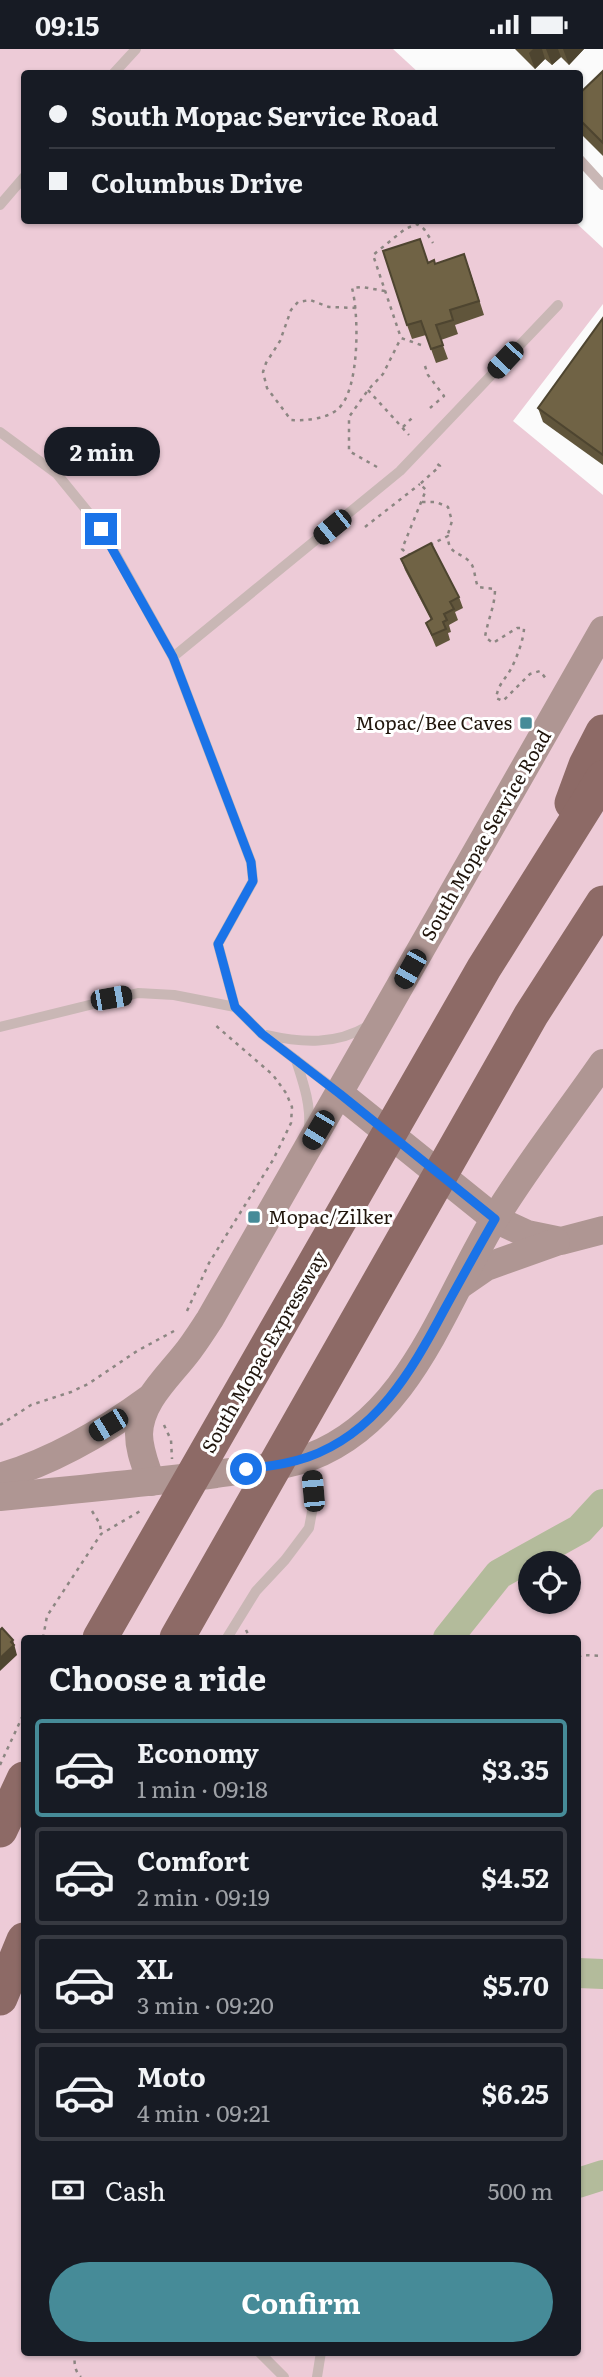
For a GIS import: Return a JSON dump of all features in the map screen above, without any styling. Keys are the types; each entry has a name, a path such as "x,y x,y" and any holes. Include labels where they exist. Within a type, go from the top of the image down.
{"highway":[{"path":"547,868 586,765 603,732"},
{"name":"South Mopac Expressway","path":"102,1635 484,968 603,778"},
{"path":"179,1635 531,1015 603,904"},
{"path":"0,1830 21,1785"},
{"path":"0,1998 21,1947"}],"main road":[{"name":"South Mopac Service Road","path":"150,1398 187,1354 210,1319 603,630"},
{"path":"0,1497 162,1473 272,1466 309,1457 365,1425 384,1406 416,1362 495,1219 603,1063"},
{"path":"340,1094 495,1219 527,1234 561,1241"},
{"path":"457,1287 486,1267 561,1241 603,1230"},
{"path":"150,1398 142,1416 139,1433 141,1450 162,1473"},
{"path":"0,1477 63,1453 150,1398"}],"lane":[{"path":"117,70 136,49"},
{"path":"583,163 603,185"},
{"path":"0,205 21,180"},
{"path":"173,657 400,471 558,305"},
{"path":"0,432 57,474 101,529 173,657 251,862 253,881 218,944 235,1007 262,1034 340,1094"},
{"path":"0,1027 138,993 174,995 235,1007"},
{"path":"262,1034 298,1042 335,1040 362,1030 383,1016"},
{"path":"296,1060 310,1117 308,1148"},
{"path":"229,1635 256,1591 310,1528 314,1501 309,1457"},
{"path":"263,2356 284,2377"},
{"path":"317,2377 320,2356"}],"path":[{"path":"377,467 349,451 349,417 383,374 401,338 373,255 405,229 417,224 424,229 433,243"},
{"path":"356,308 329,307 310,300 298,302 291,310 280,341 263,372 267,388 290,420 301,421 330,414 343,403 352,377 356,352 356,308 352,288 385,291"},
{"path":"401,338 421,345"},
{"path":"425,366 428,376 444,396 430,408"},
{"path":"368,390 410,435"},
{"path":"402,428 412,418"},
{"path":"365,527 421,484 440,466 436,463"},
{"path":"417,551 408,555 402,549 426,490 421,484"},
{"path":"398,492 398,501"},
{"path":"422,502 436,502 448,507 452,521 448,544 452,552 465,557 474,568 478,587 495,589 495,605 488,619 485,637 493,643 517,628 524,628 524,637 512,668 499,684 496,698 503,701 530,674 540,671 548,682"},
{"path":"426,547 448,536"},
{"path":"186,1317 190,1302 209,1263 273,1160 291,1123 292,1107 273,1075 214,1024"},
{"path":"0,1425 31,1405 88,1384 137,1350 172,1333 180,1326"},
{"path":"150,1398 171,1440 162,1473"},
{"path":"88,1506 95,1514 101,1534"},
{"path":"44,1635 47,1616 101,1534 144,1510"},
{"path":"581,1656 603,1655"},
{"path":"0,1765 21,1720"},
{"path":"75,2356 81,2377"}],"shaded area":[{"path":"0,49 393,49 416,70 21,70 21,224 577,224 603,248 603,304 513,421 603,495 603,2377 0,2377"}],"building":[{"path":"603,71 603,143 583,123 583,90"},
{"path":"420,239 428,263 434,260 435,264 464,254 479,301 450,310 453,320 436,325 443,345 431,349 421,321 407,325 383,251"},
{"path":"603,318 603,455 538,408"},
{"path":"431,543 459,597 450,602 454,609 444,614 447,620 443,622 446,629 432,635 426,623 432,619 401,559"},
{"path":"2,1628 14,1645 0,1658 0,1630"}],"waterway":[{"path":"450,1635 499,1574 580,1529 603,1504"},
{"path":"581,1973 603,1974"},
{"path":"581,2182 603,2175"}],"place":[{"name":"Mopac/Bee Caves","path":"526,723"},
{"name":"Mopac/Zilker","path":"254,1217"}],"route":[{"path":"101,529 173,657 251,862 253,881 218,944 235,1007 262,1034 495,1219 416,1362 384,1406 365,1425 309,1457 246,1469"}]}
